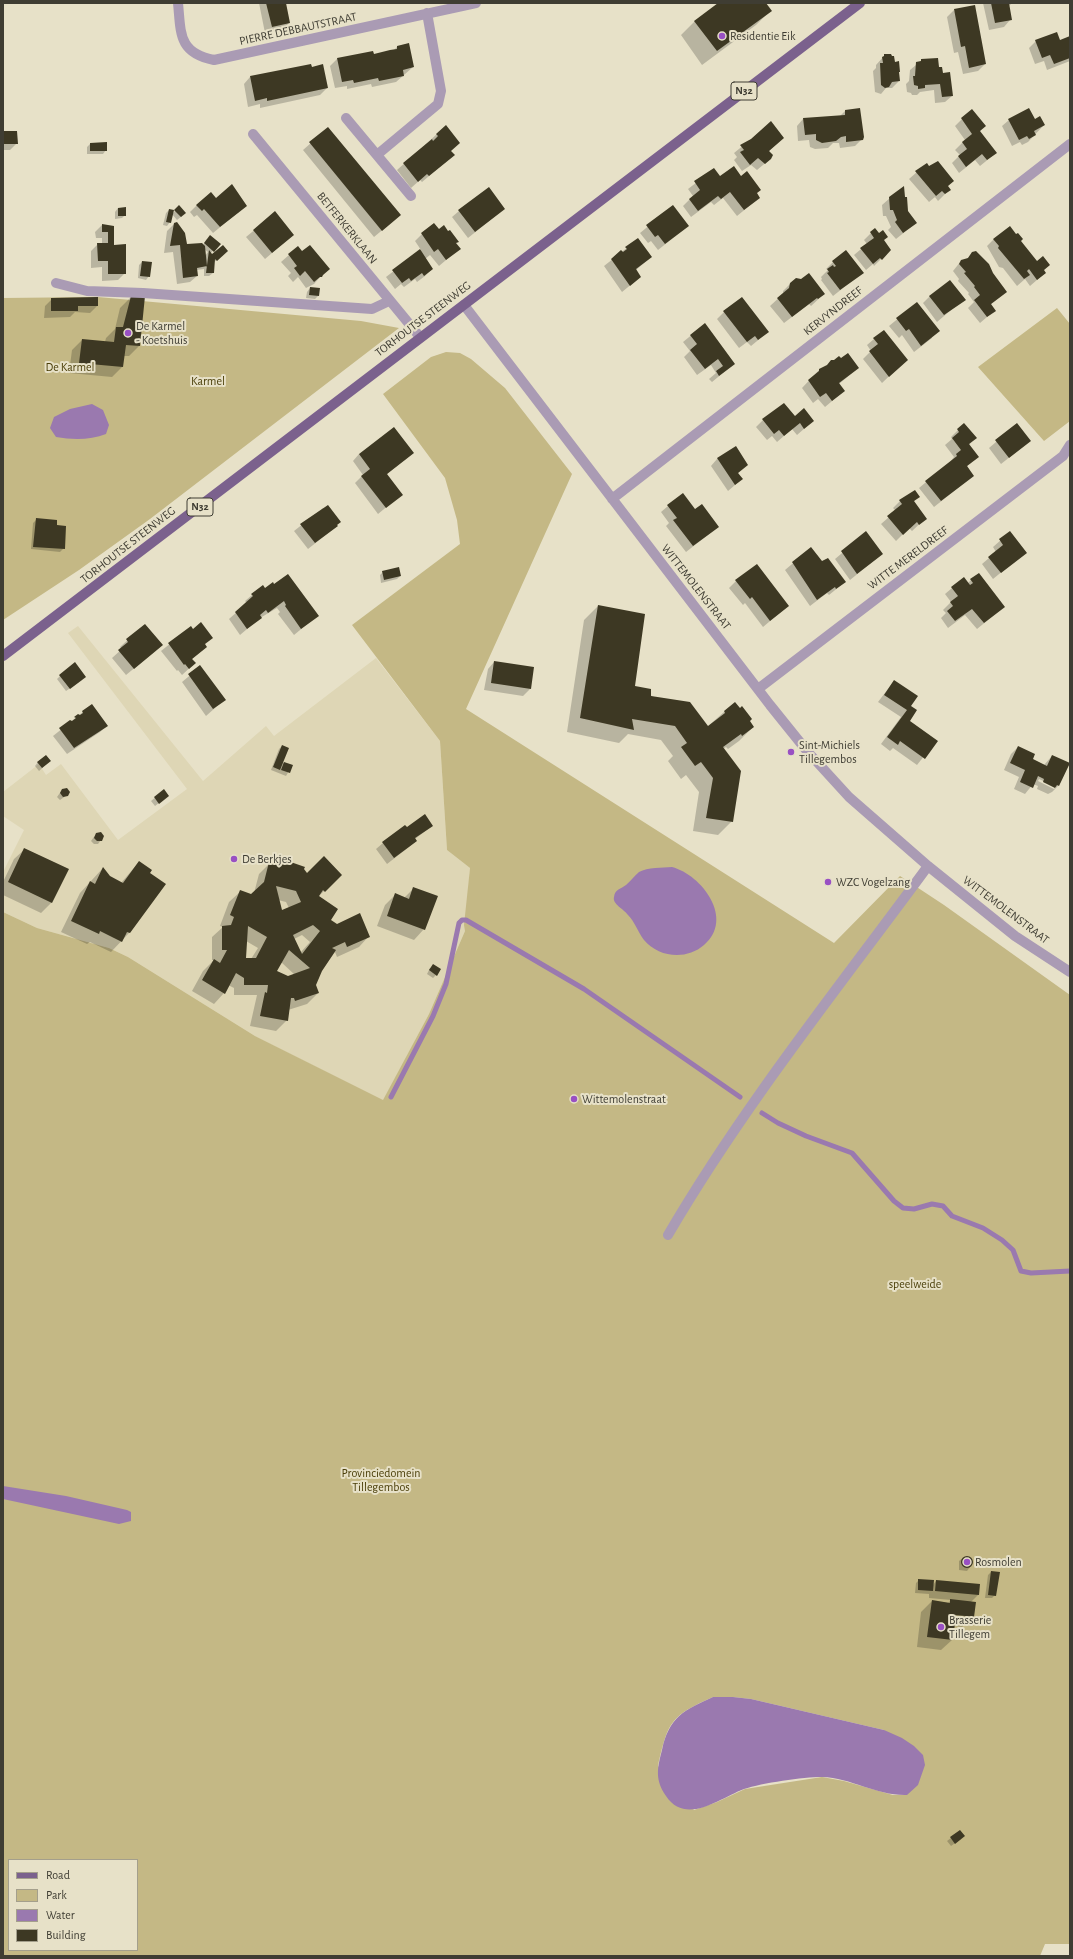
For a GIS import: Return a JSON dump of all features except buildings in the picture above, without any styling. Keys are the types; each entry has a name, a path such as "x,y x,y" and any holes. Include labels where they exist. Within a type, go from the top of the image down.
{"main road":[{"name":"TORHOUTSE STEENWEG","path":"3,656 860,3"}],"street":[{"name":"PIERRE DEBBAUTSTRAAT","path":"178,3 184,42 195,55 214,60 395,22 427,13 476,3"},
{"path":"378,154 438,104 441,91 427,13"},
{"path":"346,118 378,154 411,196"},
{"name":"BETFERKERKLAAN","path":"253,134 420,338"},
{"name":"KERVYNDREEF","path":"612,499 1070,144"},
{"path":"56,283 87,291 143,293 372,309 389,301"},
{"name":"WITTEMOLENSTRAAT","path":"464,304 612,499 807,751 849,797 928,866 1015,936 1070,972"},
{"name":"WITTE MERELDREEF","path":"758,689 1063,456 1070,445"},
{"path":"668,1235 714,1160 806,1030 928,866"}],"shaded area":[{"name":"De Berkjes","path":"78,626 203,781 266,726 274,736 376,658 440,741 447,850 470,868 465,931 429,1014 383,1101 255,1036 128,957 109,948 37,928 3,912 3,872 24,830 3,816 3,792 39,764 46,775 61,764 118,840 187,789 68,633"}],"green space":[{"path":"98,297 361,321 399,328 150,519 79,570 3,620 3,298"},
{"path":"1057,308 1070,324 1070,421 1044,441 978,367"},
{"name":"Provinciedomein Tillegembos","path":"446,352 460,353 471,359 505,388 572,474 466,709 834,943 900,876 944,905 1070,995 1070,1944 1045,1944 1040,1956 3,1956 3,912 37,928 109,948 128,957 255,1036 383,1100 429,1014 465,931 464,925 470,868 447,850 440,741 352,625 460,544 457,520 445,478 383,394 431,357","holes":["713,1697 751,1699 884,1730 907,1795 893,1795 844,1781 822,1777 745,1789 717,1802 694,1810 658,1766 668,1730 679,1716 699,1704"]}],"water":[{"path":"92,404 103,410 109,425 106,434 82,439 56,437 50,428 54,417 70,409"},
{"path":"672,867 694,879 703,888 711,899 715,911 716,923 713,935 697,950 682,955 665,953 650,946 644,940 635,924 614,900 617,891 626,885 639,872 651,868"},
{"path":"3,1486 66,1496 127,1510 131,1512 131,1521 119,1524 3,1499"},
{"path":"713,1697 751,1699 884,1730 902,1738 914,1746 923,1755 925,1765 918,1785 907,1795 896,1795 844,1780 822,1777 804,1778 744,1789 704,1807 683,1809 674,1805 666,1796 660,1785 658,1769 662,1750 669,1730 679,1716 694,1706"}],"waterway":[{"path":"391,1097 433,1016 446,984 459,923 462,920 466,920 584,989 740,1097"},
{"path":"762,1113 778,1123 806,1136 852,1153 894,1201 903,1208 914,1209 932,1204 943,1206 952,1216 983,1228 1002,1240 1013,1250 1021,1271 1031,1273 1070,1271"}],"place":[{"name":"Residentie Eik","path":"722,36"},
{"name":"De Karmel - Koetshuis","path":"128,333"},
{"name":"Sint-Michiels Tillegembos","path":"791,752"},
{"name":"De Berkjes","path":"234,859"},
{"name":"WZC Vogelzang","path":"828,882"},
{"name":"Wittemolenstraat","path":"574,1099"},
{"name":"Rosmolen","path":"967,1562"},
{"name":"Brasserie Tillegem","path":"941,1627"}],"park label":[{"name":"De Karmel","path":"70,367"},
{"name":"Karmel","path":"208,381"},
{"name":"speelweide","path":"915,1284"}]}
